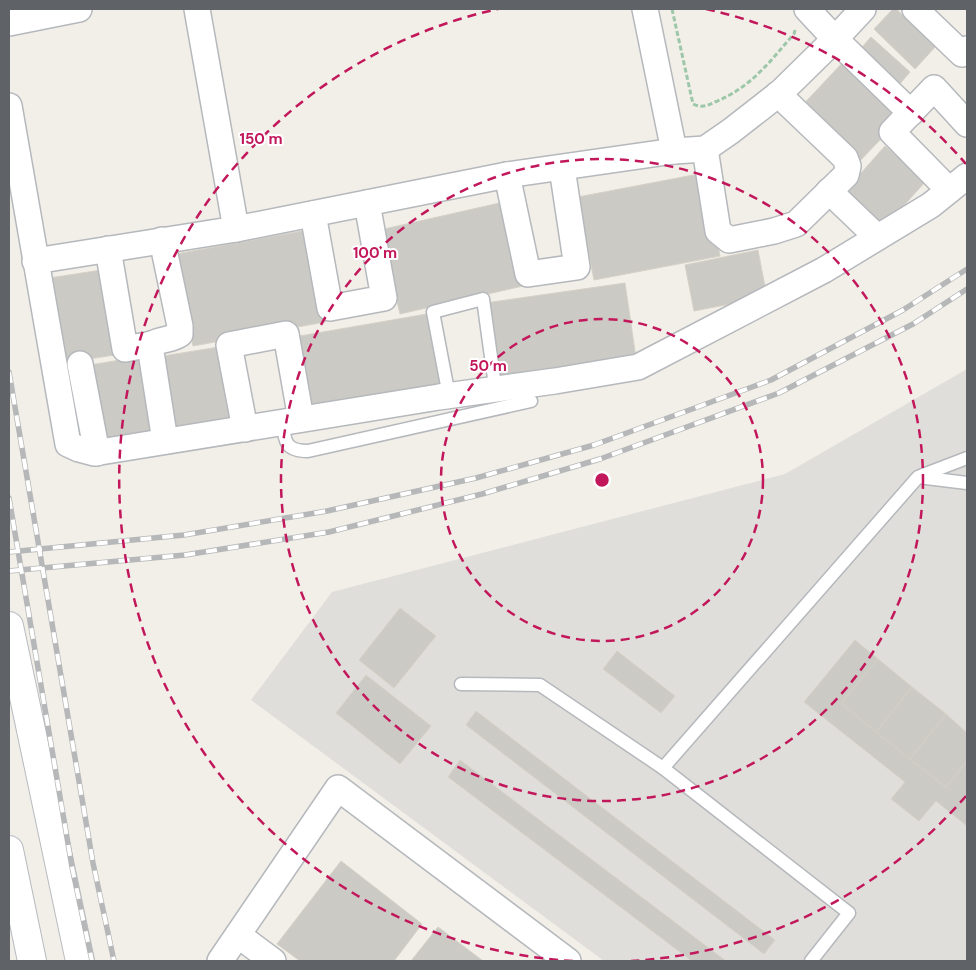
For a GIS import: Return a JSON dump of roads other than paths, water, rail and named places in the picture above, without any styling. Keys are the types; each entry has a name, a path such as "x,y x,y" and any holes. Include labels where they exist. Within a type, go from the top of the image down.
{"main road":[{"path":"9,626 80,961"},
{"path":"9,850 32,961"}],"street":[{"path":"9,23 73,9"},
{"path":"196,9 236,229"},
{"path":"645,9 674,151"},
{"path":"35,261 236,229 507,175 674,151 705,150 778,94 863,9"},
{"path":"915,9 962,54 967,49"},
{"path":"802,18 835,39 911,112"},
{"path":"9,106 68,444 79,449 97,453 449,396 498,399 638,367 824,270 931,204 958,184 892,132 934,88 967,124"},
{"path":"705,150 718,231 729,240 774,231 796,224 846,175 848,166 845,158 778,94"},
{"path":"507,175 528,274 576,267 562,168"},
{"path":"829,191 877,237"},
{"path":"313,214 330,308 384,298 367,203"},
{"path":"108,249 126,349 152,344 158,340 175,337 180,334 180,326 162,240"},
{"path":"244,429 229,345 286,334 292,421"},
{"path":"152,344 151,352 165,441"},
{"path":"80,364 97,453"},
{"path":"220,961 338,788 568,961"},
{"path":"238,935 273,961"}],"lane":[{"path":"449,396 433,312 483,299 498,399"},
{"path":"292,421 284,435 287,444 292,449 308,451 498,399 531,401"},
{"path":"663,768 918,477 967,458"},
{"path":"918,477 967,483"},
{"path":"461,684 540,685 663,768 849,913 811,961"}],"railway":[{"path":"9,552 184,535 327,511 476,478 594,445 771,380 903,310 967,269"},
{"path":"9,571 185,555 329,532 482,494 600,459 779,393 913,324 967,289"},
{"path":"9,372 93,863 114,961"},
{"path":"9,498 72,867 92,961"}]}
